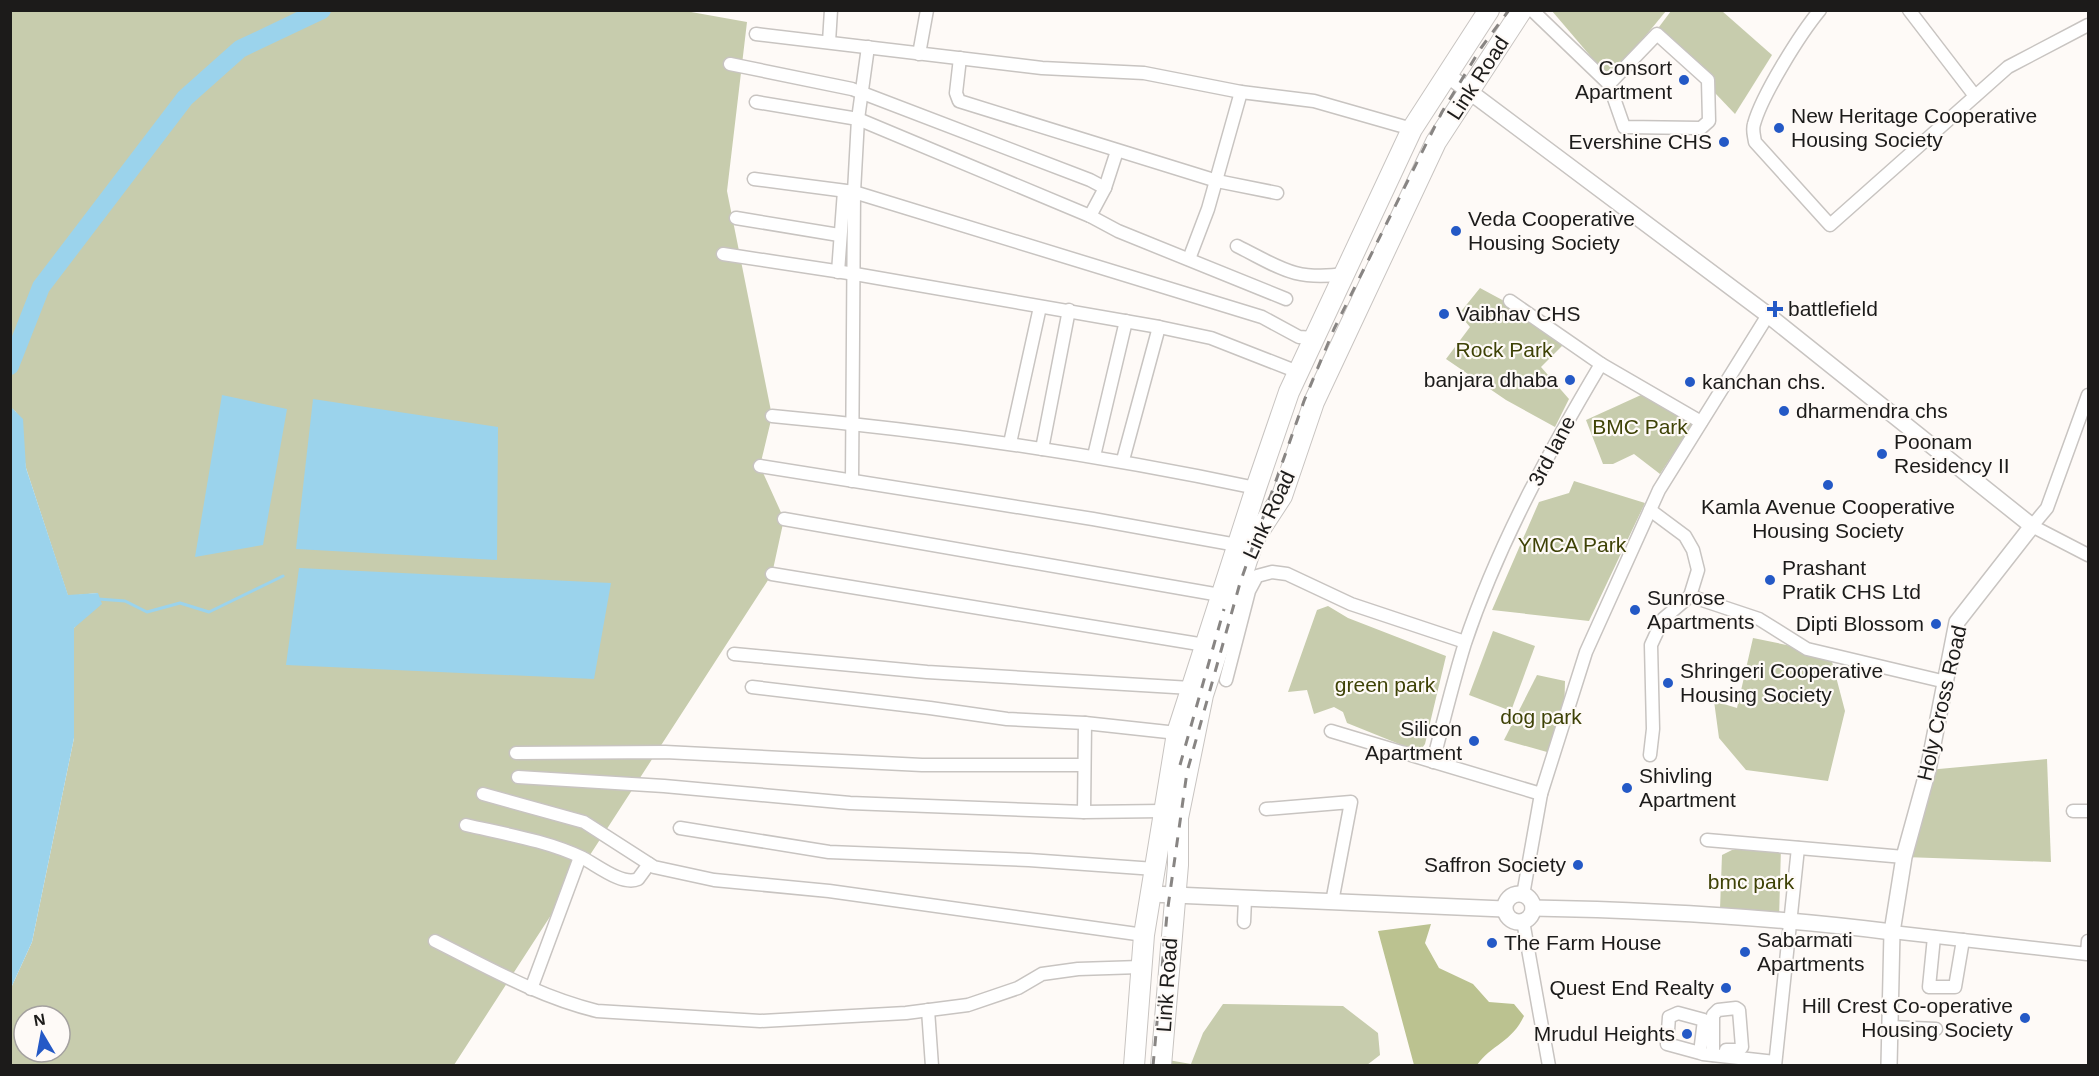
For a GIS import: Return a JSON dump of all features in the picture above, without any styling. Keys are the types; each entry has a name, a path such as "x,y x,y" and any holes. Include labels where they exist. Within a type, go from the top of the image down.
{"main road":[{"name":"Link Road","path":"1134,1065 1144,935 1177,733 1256,488 1298,372 1412,129 1489,10"},
{"name":"Link Road","path":"1161,1065 1178,818 1203,695 1254,539 1282,496 1314,402 1436,142 1522,10"}],"street":[{"path":"829,42 831,10"},
{"path":"919,54 927,10"},
{"path":"1532,10 1609,84 1624,127 1701,128 1709,121 1708,80 1657,34 1609,84"},
{"path":"1820,10 1792,49 1757,116 1753,132 1755,142 1830,225 2008,67 2088,25"},
{"path":"1909,10 1975,96"},
{"path":"756,34 1042,68 1144,73 1241,92 1314,101 1412,129"},
{"path":"838,272 839,235 849,192 868,47"},
{"path":"960,58 956,93 959,101 1217,181 1277,193"},
{"path":"730,64 794,76 863,94 1026,153 1105,188"},
{"path":"1446,74 1768,315 2032,526 2088,555"},
{"path":"1189,259 1217,181 1241,92"},
{"path":"756,102 858,119 1089,216 1118,231 1286,299"},
{"path":"1089,216 1105,188 1117,151"},
{"path":"754,179 849,192 1262,318 1299,337 1314,338"},
{"path":"849,192 855,274 852,481"},
{"path":"735,218 839,235"},
{"path":"1237,246 1297,276 1323,277 1345,274"},
{"path":"723,254 855,274 1159,327 1211,338 1298,372"},
{"path":"1510,301 1601,364 1701,422"},
{"path":"1010,443 1040,307"},
{"path":"1042,449 1069,310"},
{"path":"1523,895 1541,794 1586,652 1659,490 1768,315"},
{"path":"1094,456 1126,321"},
{"path":"1123,460 1159,327"},
{"name":"3rd lane","path":"1433,762 1466,642 1504,546 1556,440 1601,364"},
{"path":"2032,526 2047,508 2088,395"},
{"path":"772,416 1010,443 1123,460 1256,488"},
{"path":"760,466 1093,519 1237,545"},
{"path":"1650,510 1686,536 1693,550 1698,570 1690,596 1663,619 1651,645 1653,729 1650,755"},
{"path":"784,519 1221,595"},
{"name":"Holy Cross Road","path":"1889,1065 1892,932 1904,857 1928,770 1957,622 2032,526"},
{"path":"1226,680 1249,591 1257,576 1272,572 1287,574 1351,604 1466,642"},
{"path":"772,574 1205,645"},
{"path":"1690,596 1759,620 1807,649 1946,682"},
{"path":"734,654 927,672 1191,688"},
{"path":"752,687 1007,719 1085,723 1177,733"},
{"path":"1084,812 1085,723"},
{"path":"1331,731 1541,794"},
{"path":"516,753 665,752 922,765 1084,765"},
{"path":"518,777 664,786 850,803 1084,812 1163,811"},
{"path":"483,794 584,822 649,864 714,880 841,893 1144,935"},
{"path":"1266,809 1351,802 1332,902"},
{"path":"2073,811 2088,811"},
{"path":"466,825 529,840 580,857 633,881 638,879 649,864"},
{"path":"680,828 829,852 1029,860 1155,869"},
{"path":"1707,840 1904,857"},
{"path":"1708,1053 1775,1064 1798,848"},
{"path":"531,989 580,857"},
{"path":"1151,894 1174,897 1504,909"},
{"path":"1523,895 1530,900 1533,908 1530,916 1523,921 1509,918 1504,909 1509,897 1523,895"},
{"path":"1241,922 1243,899"},
{"path":"1533,908 1698,913 1791,920 2087,954 2088,941"},
{"path":"1523,921 1549,1065"},
{"path":"1935,937 1929,987 1955,987 1963,940"},
{"path":"435,941 531,989 597,1011 736,1019 782,1020 968,1005 1018,987 1042,974 1078,969 1140,967"},
{"path":"928,1010 932,1065"},
{"path":"1890,1027 1936,1029"}],"green space":[{"path":"680,10 747,22 727,191 772,416 760,466 784,519 772,574 454,1065 11,1065 11,988 32,942 74,738 74,628 98,593 68,596 26,468 16,412 10,407 10,11"},
{"path":"1552,11 1666,11 1610,79"},
{"path":"1671,11 1722,11 1772,55 1735,114 1656,31"},
{"name":"Rock Park","path":"1480,288 1519,309 1565,343 1541,367 1569,399 1555,427 1506,400 1446,359 1470,327 1459,314"},
{"name":"BMC Park","path":"1641,395 1693,424 1660,474 1634,454 1613,464 1603,464 1586,420"},
{"name":"YMCA Park","path":"1574,481 1645,503 1589,621 1492,610 1539,502 1569,493"},
{"name":"green park","path":"1328,606 1348,618 1446,656 1425,744 1419,752 1347,723 1343,712 1334,707 1314,714 1307,690 1288,692 1317,610"},
{"path":"1493,631 1535,646 1511,711 1469,695"},
{"path":"1753,638 1830,654 1845,711 1828,781 1746,770 1719,738 1714,701 1737,708"},
{"name":"dog park","path":"1537,675 1565,681 1564,721 1547,752 1504,740"},
{"path":"2047,759 2051,862 1904,857 1928,770"},
{"name":"bmc park","path":"1781,847 1779,919 1720,909 1722,855 1732,850"},
{"path":"1431,924 1425,943 1439,968 1473,984 1489,1002 1514,1004 1524,1016 1514,1032 1477,1065 1414,1065 1378,931"},
{"path":"1223,1004 1343,1006 1378,1033 1380,1055 1367,1065 1168,1066 1168,1060 1191,1064 1203,1033"}],"water":[{"path":"222,395 287,409 263,545 195,557"},
{"path":"313,399 498,427 497,560 296,549"},
{"path":"11,407 23,419 26,468 68,595 98,593 102,604 74,628 74,738 32,942 11,988"},
{"path":"299,568 611,583 594,679 286,665"}],"waterway":[{"path":"10,366 41,287 185,98 240,49 322,10"},
{"path":"98,599 125,601 147,612 180,603 209,612 283,576"}],"railway":[{"path":"1153,1066 1167,914 1187,772 1240,583 1304,401 1334,329 1442,112 1481,48 1509,10"},
{"path":"1180,765 1224,609"}],"place":[{"name":"Consort Apartment","path":"1684,80"},
{"name":"New Heritage Cooperative Housing Society","path":"1779,128"},
{"name":"Evershine CHS","path":"1724,142"},
{"name":"Veda Cooperative Housing Society","path":"1456,231"},
{"name":"battlefield","path":"1775,309"},
{"name":"Vaibhav CHS","path":"1444,314"},
{"name":"banjara dhaba","path":"1570,380"},
{"name":"kanchan chs.","path":"1690,382"},
{"name":"dharmendra chs","path":"1784,411"},
{"name":"Poonam Residency II","path":"1882,454"},
{"name":"Kamla Avenue Cooperative Housing Society","path":"1828,485"},
{"name":"Prashant Pratik CHS Ltd","path":"1770,580"},
{"name":"Sunrose Apartments","path":"1635,610"},
{"name":"Dipti Blossom","path":"1936,624"},
{"name":"Shringeri Cooperative Housing Society","path":"1668,683"},
{"name":"Silicon Apartment","path":"1474,741"},
{"name":"Shivling Apartment","path":"1627,788"},
{"name":"Saffron Society","path":"1578,865"},
{"name":"The Farm House","path":"1492,943"},
{"name":"Sabarmati Apartments","path":"1745,952"},
{"name":"Quest End Realty","path":"1726,988"},
{"name":"Hill Crest Co-operative Housing Society","path":"2025,1018"},
{"name":"Mrudul Heights","path":"1687,1034"}]}
